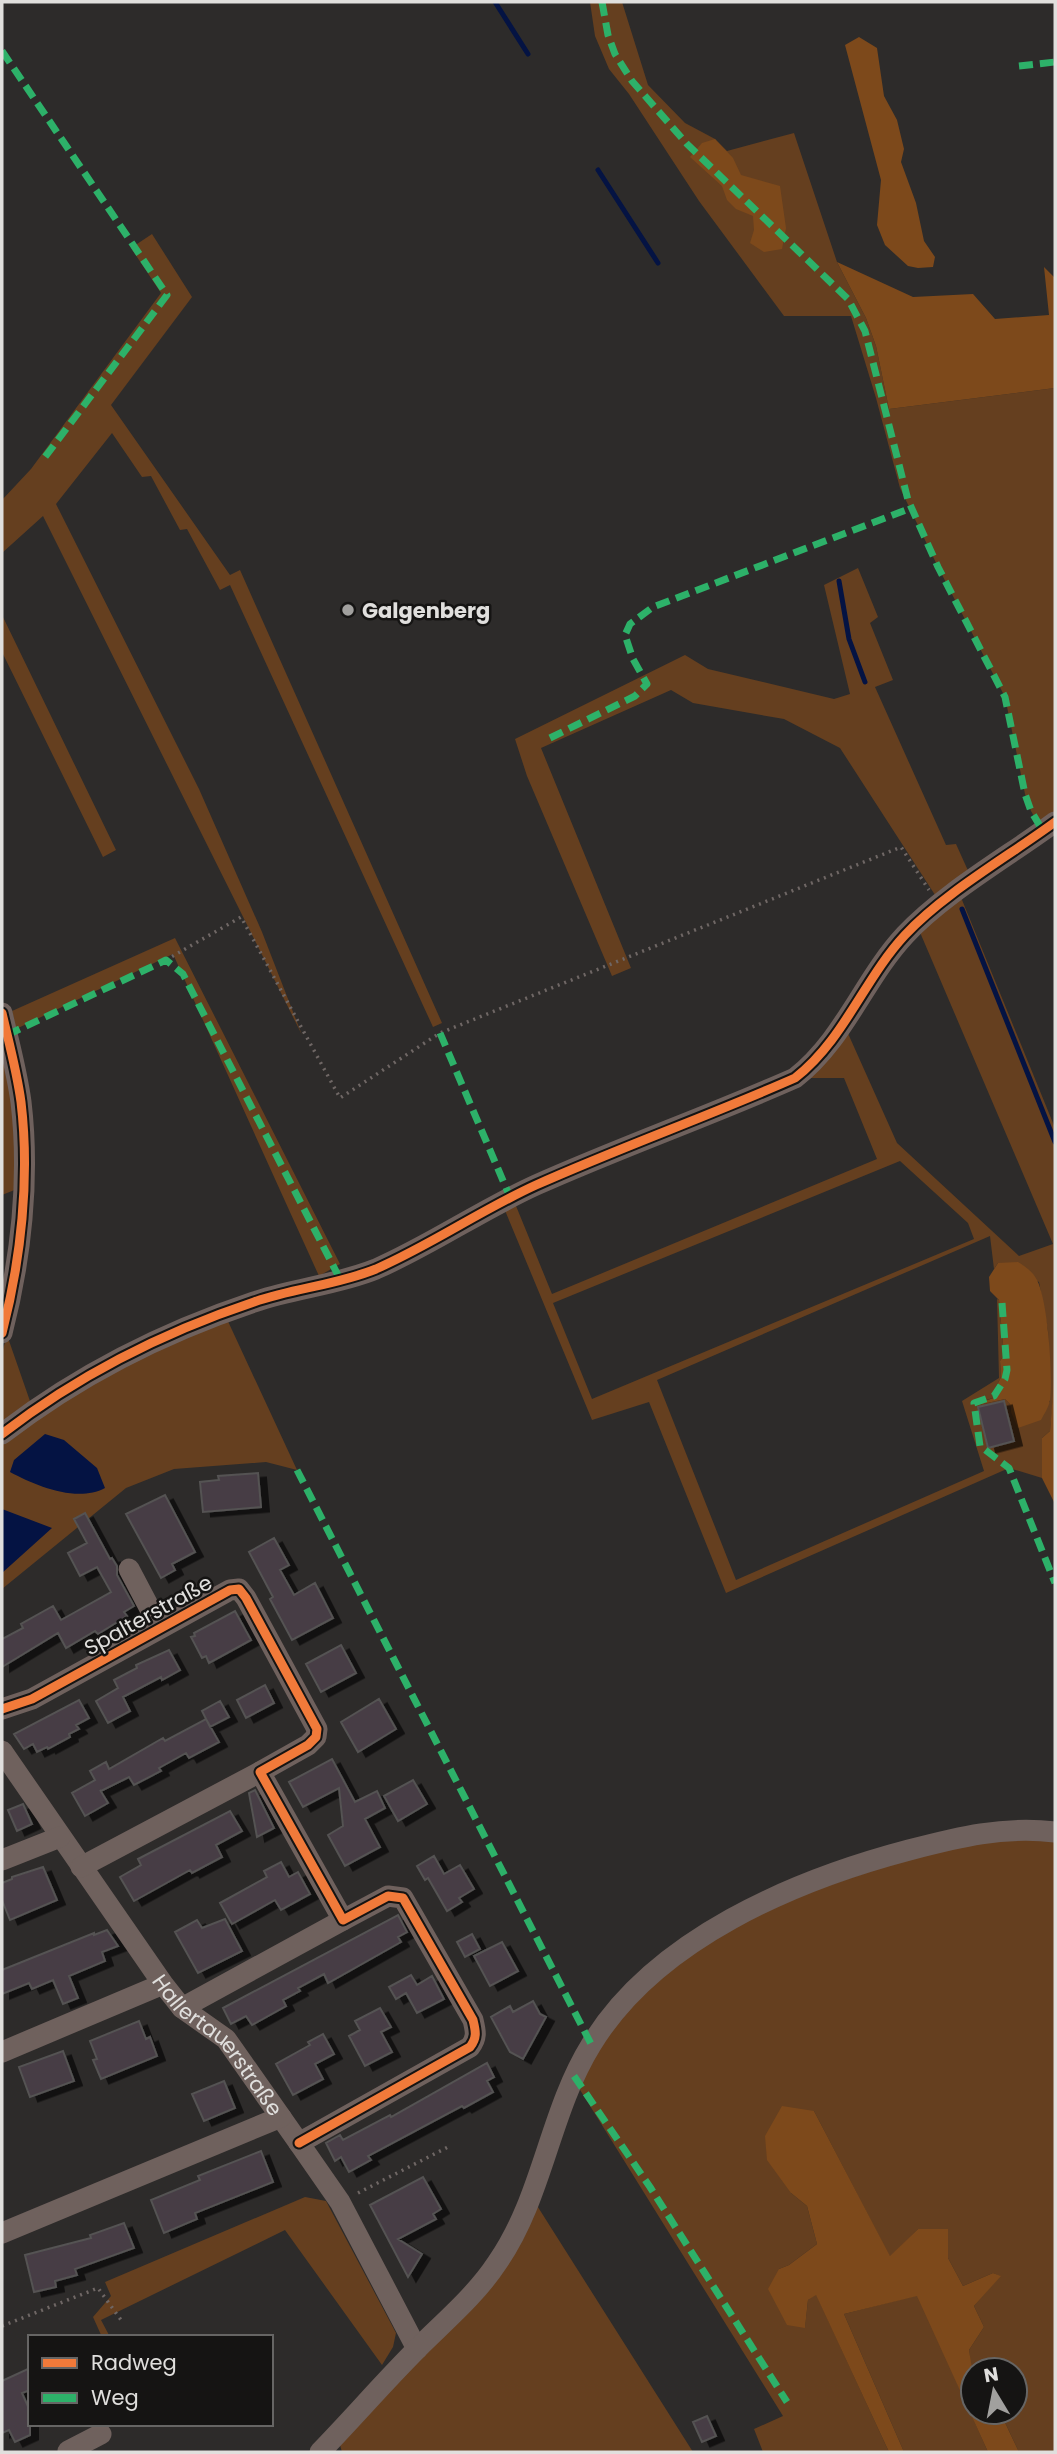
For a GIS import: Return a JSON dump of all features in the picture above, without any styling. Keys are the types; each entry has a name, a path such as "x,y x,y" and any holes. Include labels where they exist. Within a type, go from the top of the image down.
{"street":[{"path":"2,1434 81,1379 155,1342 223,1312 257,1301 341,1282 376,1268 537,1185 794,1078 814,1063 831,1043 890,952 907,933 939,905 1055,822"},
{"path":"2,1013 14,1062 24,1147 18,1250 2,1333"},
{"path":"129,1569 160,1628"},
{"name":"Spalterstraße","path":"2,1709 32,1699 230,1590 239,1590 246,1598 317,1729 316,1737 308,1745 81,1867"},
{"name":"Hallertauerstraße","path":"2,1751 163,1984 182,2008 226,2039 340,2202 416,2349"},
{"path":"260,1772 343,1920"},
{"path":"320,2452 481,2284 503,2254 519,2227 567,2093 591,2044 632,1994 665,1965 735,1916 789,1890 835,1873 975,1833 1022,1830 1055,1832"},
{"path":"2,1860 60,1837"},
{"path":"182,2008 388,1896 403,1898 408,1903 473,2020 476,2039 470,2048 299,2143"},
{"path":"2,2052 163,1984"},
{"path":"2,2233 281,2118"},
{"path":"68,2451 101,2434"}],"path":[{"path":"166,960 241,917 340,1098 440,1033 901,847 939,905"},
{"path":"340,2202 448,2147"},
{"path":"2,2326 97,2288 121,2320"}],"shaded area":[{"path":"590,2 622,2 648,85 685,123 715,139 727,151 794,133 837,262 866,318 876,346 889,409 1055,388 1055,814 1039,825 1025,794 1005,697 900,488 851,316 784,316 699,201 629,94 609,69 595,36"},
{"path":"859,37 877,48 884,96 897,120 904,149 901,162 916,203 924,241 935,257 933,267 908,266 885,245 877,225 881,180 845,45"},
{"path":"715,139 733,158 741,175 780,186 786,228 782,249 764,252 750,243 754,230 753,216 736,209 727,200 722,186 690,157 702,143"},
{"path":"152,234 192,297 111,405 230,575 240,570 442,1023 433,1027 230,585 220,590 187,529 180,530 151,476 142,477 112,433 56,504 199,789 262,932 302,1035 43,516 2,553 2,500 31,469 161,293 131,248"},
{"path":"837,262 913,297 973,294 995,319 1049,315 1044,267 1055,278 1055,388 889,409 876,346 866,318"},
{"path":"858,568 878,617 870,623 893,680 875,687 946,845 956,844 970,875 937,898 840,748 784,719 693,703 671,690 541,748 631,968 612,976 527,776 515,739 685,655 708,669 834,699 850,694 824,585"},
{"path":"2,615 116,850 103,857 2,652"},
{"path":"960,895 1055,1128 1055,1380 1050,1431 1042,1438 1042,1478 1009,1468 726,1593 649,1402 592,1420 504,1208 514,1201 552,1294 877,1159 844,1078 803,1078 846,1029 897,1143 1019,1256 1053,1244 919,930","holes":["900,1161 968,1223 974,1239 592,1399 553,1303","990,1236 994,1269 998,1263 1039,1282 1048,1331 1050,1402 1011,1412 1010,1404 1005,1399 978,1405 979,1402 997,1397 996,1387 1001,1377 1000,1361 1004,1355 997,1299 999,1378 962,1401 984,1471 736,1580 657,1380"]},
{"path":"175,938 340,1264 319,1276 173,954 16,1029 12,1011"},
{"path":"2,1036 12,1076 17,1189 2,1195"},
{"path":"1018,1262 1033,1275 1041,1290 1049,1339 1051,1389 1049,1403 1041,1420 1018,1428 1010,1404 1005,1399 978,1403 997,1397 996,1387 1001,1377 1000,1361 1004,1355 999,1300 990,1291 989,1277 998,1263"},
{"path":"226,1317 297,1470 266,1462 174,1469 126,1488 2,1589 2,1442 66,1396"},
{"path":"7,1335 31,1404 2,1426 2,1353"},
{"path":"1054,1380 1055,1504 1042,1478 1042,1438 1050,1431"},
{"path":"45,1434 64,1440 97,1468 105,1488 82,1494 57,1491 10,1472 14,1460"},
{"path":"2,1509 52,1528 2,1573"},
{"path":"1055,1837 1055,2452 1019,2452 1007,2426 1029,2426 1029,2356 970,2356 969,2350 984,2327 974,2306 1000,2276 993,2273 963,2286 948,2258 948,2230 918,2229 890,2257 814,2111 791,2193 807,2206 817,2244 789,2265 779,2269 805,2327 808,2300 816,2294 889,2452 763,2452 754,2429 783,2416 577,2085 611,2027 684,1955 765,1907 960,1841"},
{"path":"782,2106 814,2111 890,2256 918,2229 948,2229 948,2258 963,2286 993,2273 1001,2276 974,2306 984,2327 969,2350 970,2356 959,2356 959,2388 917,2296 844,2314 904,2452 889,2452 816,2295 808,2300 805,2328 787,2325 768,2289 779,2269 789,2265 817,2244 807,2206 791,2193 767,2160 765,2136"},
{"path":"305,2197 326,2201 396,2333 393,2347 382,2365 285,2230 101,2320 109,2335 101,2335 93,2317 111,2296 105,2282"},
{"path":"536,2204 693,2452 342,2452 340,2445"},
{"path":"918,2295 959,2387 959,2426 976,2426 988,2452 904,2452 844,2314"},
{"path":"976,2426 1007,2426 1019,2452 988,2452"}],"building":[{"path":"1004,1401 1014,1441 988,1448 978,1407"},
{"path":"258,1473 261,1507 203,1512 200,1482 219,1480 218,1476"},
{"path":"165,1495 195,1552 172,1564 175,1570 161,1578 126,1514"},
{"path":"85,1513 110,1559 112,1558 117,1566 117,1575 134,1606 124,1612 127,1616 98,1634 95,1631 66,1648 58,1633 2,1667 2,1639 23,1628 21,1624 53,1606 61,1620 111,1592 97,1567 80,1576 68,1553 87,1543 74,1519"},
{"path":"274,1538 289,1565 280,1570 294,1595 315,1583 333,1618 292,1640 249,1552"},
{"path":"235,1611 251,1640 209,1663 206,1656 202,1658 191,1637"},
{"path":"341,1645 356,1673 321,1692 306,1664"},
{"path":"169,1650 180,1670 123,1697 130,1711 108,1723 96,1701 118,1688 114,1680 137,1668 136,1665"},
{"path":"265,1685 274,1703 246,1718 237,1700"},
{"path":"379,1699 396,1729 358,1752 341,1722"},
{"path":"79,1700 89,1718 76,1725 79,1729 48,1749 47,1747 37,1752 33,1744 24,1749 14,1734"},
{"path":"220,1701 229,1717 210,1727 202,1711"},
{"path":"206,1719 219,1742 189,1758 186,1753 159,1768 161,1771 134,1785 129,1777 100,1790 108,1803 85,1816 72,1793 95,1780 90,1771 106,1762 109,1769 163,1738 165,1741"},
{"path":"332,1759 355,1802 377,1791 385,1808 365,1819 380,1847 345,1866 328,1835 343,1826 339,1788 303,1807 289,1782"},
{"path":"413,1780 427,1804 398,1821 384,1796"},
{"path":"255,1790 274,1828 257,1837 249,1793"},
{"path":"23,1804 32,1824 17,1831 8,1810"},
{"path":"230,1811 242,1831 216,1845 222,1857 192,1873 190,1870 134,1901 120,1877 141,1865 138,1859"},
{"path":"434,1856 444,1874 460,1865 474,1889 459,1898 462,1902 447,1911 428,1878 425,1880 417,1866"},
{"path":"281,1862 289,1877 298,1872 310,1894 281,1910 275,1900 232,1924 220,1903 267,1877 264,1871"},
{"path":"43,1867 57,1900 10,1920 2,1900 2,1883"},
{"path":"398,1915 407,1932 398,1937 401,1942 328,1983 324,1974 298,1988 300,1991 283,2000 286,2006 252,2025 246,2016 231,2024 223,2008"},
{"path":"225,1919 242,1951 198,1973 175,1932 197,1920 202,1928"},
{"path":"107,1930 118,1946 102,1952 105,1961 69,1976 78,1998 63,2004 53,1980 32,1989 29,1983 2,1994 2,1970"},
{"path":"472,1934 480,1949 465,1957 457,1942"},
{"path":"502,1942 518,1971 490,1986 474,1956"},
{"path":"411,1975 417,1985 432,1976 444,1999 417,2013 406,1993 396,1999 389,1987"},
{"path":"533,2001 540,2014 546,2017 523,2059 510,2052 491,2017 510,2006 513,2012"},
{"path":"380,2008 391,2027 381,2032 392,2052 365,2066 349,2036 360,2030 355,2021"},
{"path":"139,2021 146,2039 150,2037 157,2056 101,2079 93,2060 97,2059 90,2041"},
{"path":"323,2034 334,2054 315,2064 323,2079 293,2095 276,2064 310,2045 308,2042"},
{"path":"63,2051 74,2081 30,2097 19,2067"},
{"path":"487,2063 494,2077 487,2081 493,2092 368,2156 371,2160 349,2172 341,2157 335,2161 326,2143 340,2135 343,2140 390,2115 391,2117"},
{"path":"224,2081 235,2108 204,2121 192,2094"},
{"path":"261,2151 273,2182 195,2213 197,2219 164,2233 151,2200 200,2180 198,2176"},
{"path":"423,2177 441,2209 433,2214 436,2219 398,2239 422,2254 408,2277 370,2205"},
{"path":"124,2223 134,2248 75,2269 77,2275 55,2281 56,2287 34,2292 25,2255 91,2238 90,2235"},
{"path":"28,2369 28,2391 22,2393 28,2406 30,2435 15,2442 9,2430 2,2433 2,2381"},
{"path":"707,2416 716,2436 702,2442 693,2422"}],"waterway":[{"path":"495,2 528,54"},
{"path":"598,170 658,263"},
{"path":"839,581 849,639 865,682"},
{"path":"962,909 1055,1142"}],"marked path":[{"path":"602,2 608,35 615,54 632,81 687,144 848,299 865,331 908,500 938,567 1005,697 1025,794 1043,831"},
{"path":"2,51 167,295 42,461"},
{"path":"1019,66 1055,62"},
{"path":"550,738 635,696 647,684 633,659 625,635 630,624 653,607 911,508"},
{"path":"7,1035 166,960 183,974 341,1281"},
{"path":"440,1033 510,1197"},
{"path":"1002,1303 1007,1370 1005,1379 994,1396 974,1403 980,1446 1009,1468 1055,1583"},
{"path":"297,1470 591,2044"},
{"path":"574,2076 650,2187 787,2402"}],"cycle path":[{"path":"2,1434 60,1393 91,1375 187,1327 254,1302 376,1269 536,1185 795,1078 827,1046 891,952 921,919 957,890 1055,822"},
{"path":"2,1013 13,1058 24,1131 24,1189 19,1248 2,1333"},
{"path":"2,1709 32,1699 230,1590 239,1589 246,1598 317,1729 316,1737 308,1745 260,1772 343,1920 388,1896 403,1898 473,2020 475,2031 470,2047 299,2143"}],"place":[{"name":"Galgenberg","path":"348,610"}]}
